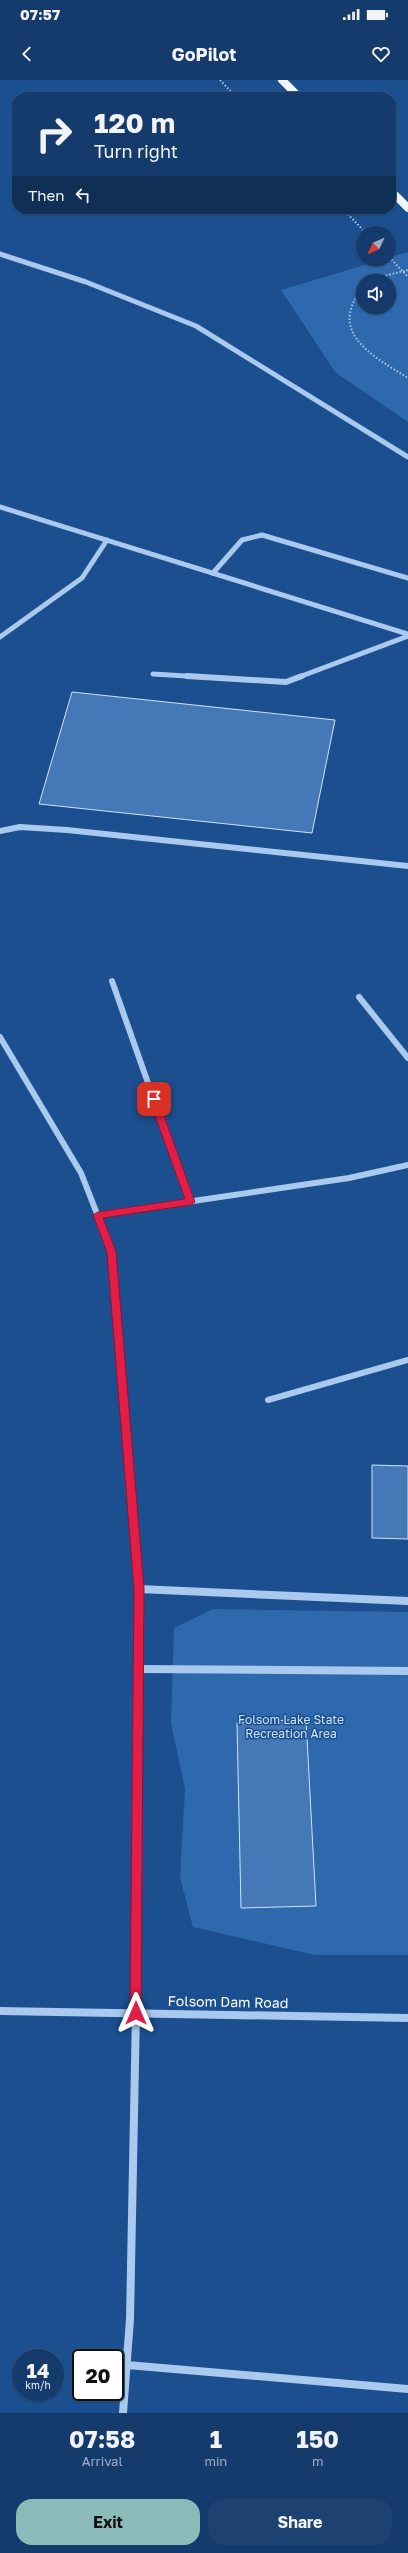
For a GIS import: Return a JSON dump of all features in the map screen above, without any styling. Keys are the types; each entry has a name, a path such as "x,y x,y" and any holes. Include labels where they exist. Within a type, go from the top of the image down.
{"main road":[{"path":"282,80 294,92"},
{"path":"396,196 408,208"}],"street":[{"path":"0,254 86,282 196,326 408,457"},
{"path":"0,507 408,635"},
{"path":"213,573 242,540 262,535 408,578"},
{"path":"0,637 82,578 107,540"},
{"path":"153,674 286,682 408,635"},
{"path":"0,831 20,827 67,830 408,866"},
{"path":"112,981 190,1202"},
{"path":"359,997 408,1058"},
{"path":"0,1036 81,1173 112,1252 139,1589 136,2013 130,2320 123,2413"},
{"path":"98,1215 349,1178 408,1165"},
{"path":"268,1400 408,1360"},
{"path":"139,1589 408,1601"},
{"path":"138,1669 408,1671"},
{"name":"Folsom Dam Road","path":"0,2011 408,2018"},
{"path":"127,2365 408,2389"}],"path":[{"path":"220,80 231,92"},
{"path":"348,214 359,226"},
{"path":"396,264 408,277"},
{"path":"392,274 408,270"},
{"path":"356,298 347,314 348,328 364,347 408,378"}],"green space":[{"path":"408,252 408,422 335,372 281,290 361,266 396,266 396,256"},
{"name":"Folsom Lake State Recreation Area","path":"213,1609 408,1612 408,1955 315,1955 193,1927 180,1877 185,1789 171,1723 174,1628"}],"building":[{"path":"72,692 335,720 312,833 39,804"},
{"path":"372,1465 408,1466 408,1539 372,1538"},
{"path":"306,1719 316,1906 241,1908 237,1723"}],"route":[{"path":"136,2013 139,1589 112,1252 98,1215 190,1202 154,1099"}]}
